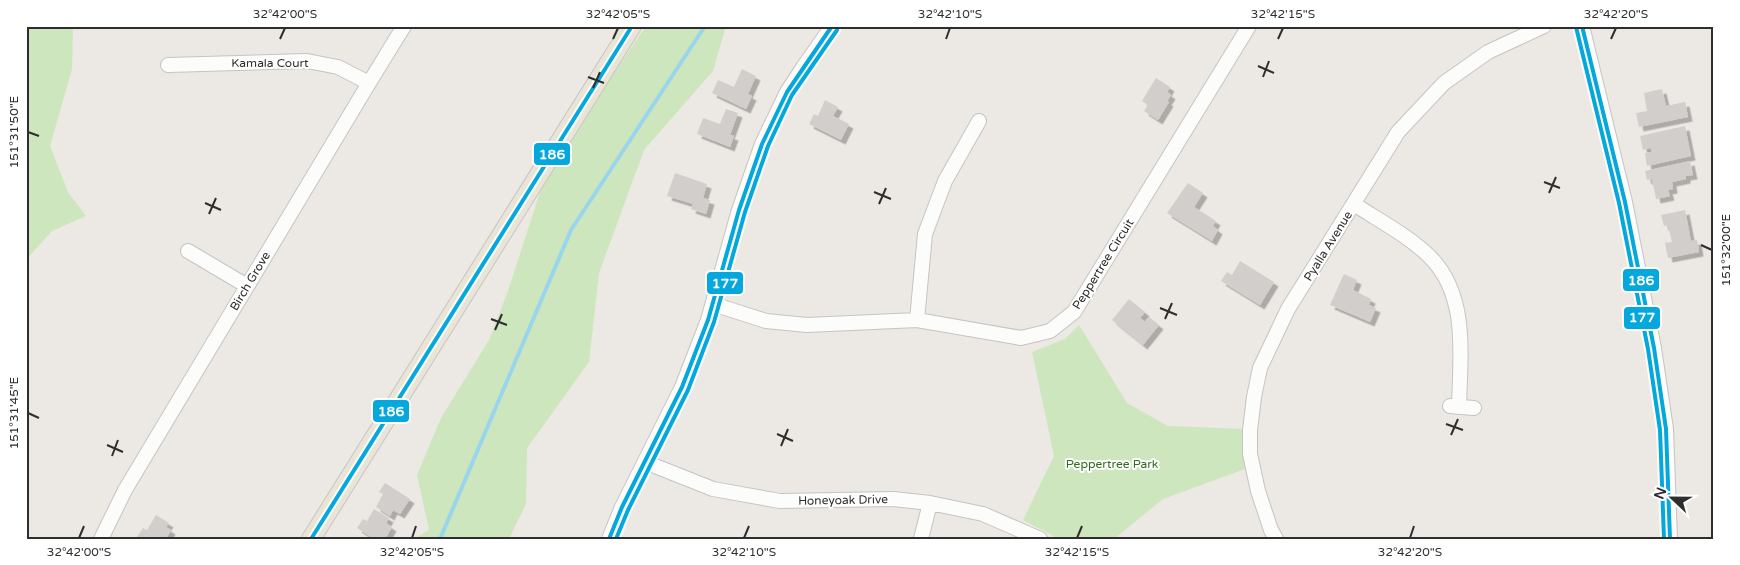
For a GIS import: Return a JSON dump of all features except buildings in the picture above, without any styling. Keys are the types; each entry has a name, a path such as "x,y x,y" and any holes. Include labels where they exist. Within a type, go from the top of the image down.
{"main road":[{"path":"311,539 632,26"}],"street":[{"name":"Birch Grove","path":"101,539 125,490 368,82 404,26"},
{"path":"609,539 622,507 682,387 713,304 740,210 762,144 787,92 832,26"},
{"name":"Peppertree Circuit","path":"713,304 766,321 807,325 917,320 1021,338 1050,331 1074,312 1249,26"},
{"name":"Pyalla Avenue","path":"1276,539 1271,530 1258,491 1250,454 1250,430 1260,368 1288,309 1398,132 1444,83 1488,52 1544,26"},
{"path":"1582,26 1625,202 1654,348 1666,429 1670,539"},
{"name":"Kamala Court","path":"168,65 307,61 338,67 368,82"},
{"path":"917,320 925,234 945,181 979,121"},
{"path":"1354,204 1418,247 1431,258 1444,277 1455,301 1460,328 1454,407 1474,408"},
{"path":"188,251 247,286"},
{"name":"Honeyoak Drive","path":"645,462 713,489 780,501 893,499 930,503 983,514 1040,539"},
{"path":"921,539 930,503"}],"green space":[{"path":"26,26 73,26 72,69 50,146 68,192 86,216 52,231 26,260"},
{"path":"646,26 726,26 713,71 644,150 599,273 589,362 527,448 526,504 509,539 414,539 429,530 417,475 441,418 489,340 508,291 541,189"},
{"name":"Peppertree Park","path":"1079,325 1127,403 1168,426 1244,429 1245,469 1163,499 1114,539 1059,539 1023,520 1054,456 1032,352 1065,339"}],"waterway":[{"path":"440,539 571,230 705,26"}],"transit line":[{"name":"186","path":"311,539 632,26"},
{"name":"186","path":"609,539 622,507 682,387 708,320 739,210 762,144 787,92 832,26"},
{"name":"186","path":"1582,26 1625,202 1654,348 1666,429 1670,539"},
{"name":"177","path":"1576,27 1619,203 1648,349 1660,430 1664,539"},
{"name":"177","path":"616,539 628,510 688,390 714,322 745,212 768,146 792,95 837,30"}]}
